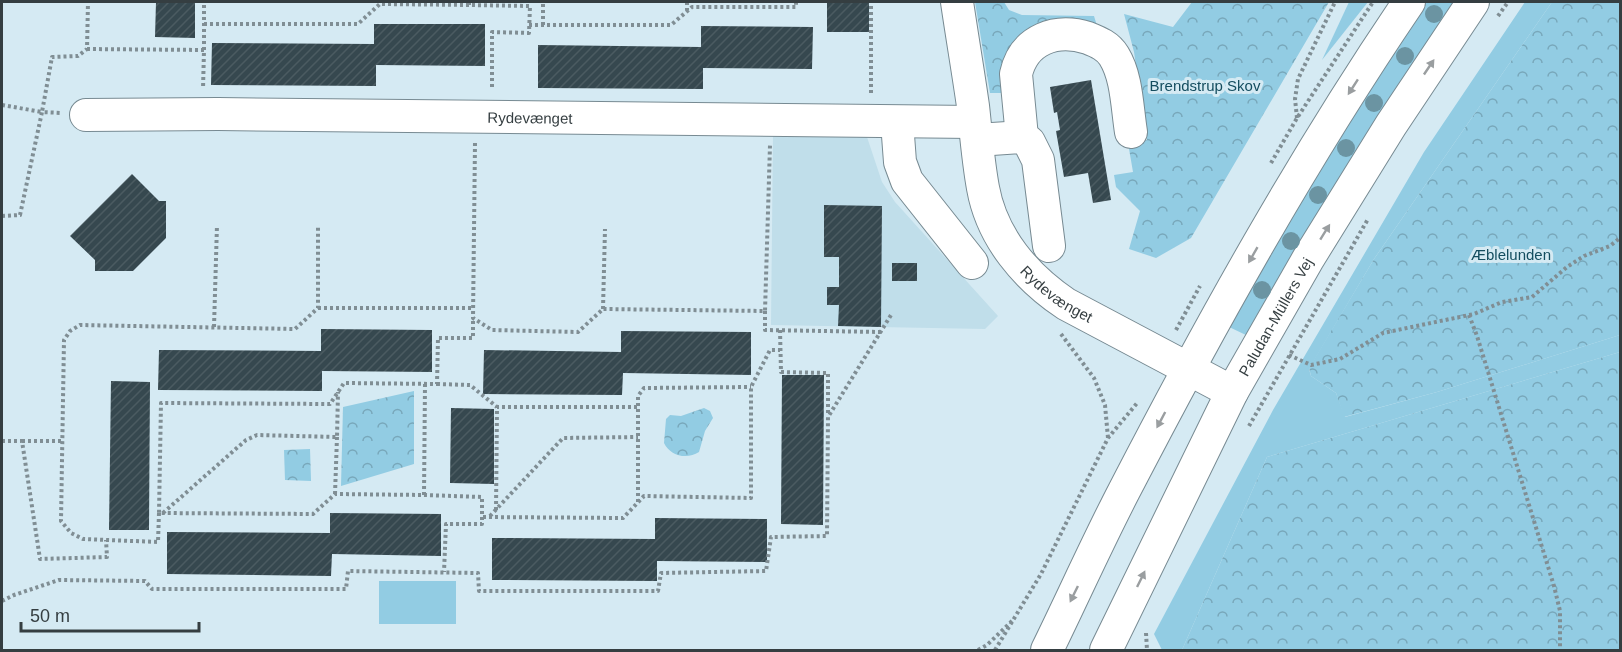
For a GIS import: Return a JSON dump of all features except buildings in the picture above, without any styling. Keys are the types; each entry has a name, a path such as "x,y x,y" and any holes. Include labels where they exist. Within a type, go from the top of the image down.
{"street":[{"name":"Rydevænget","path":"957,2 983,190 991,216 1016,261 1044,290 1066,304 1246,399"},
{"path":"1047,651 1123,493 1189,368 1321,137 1409,2"},
{"name":"Paludan-Müllers Vej","path":"1106,651 1246,399 1308,259 1391,124 1484,11"},
{"path":"1049,246 1038,160 1034,150 1022,137 1016,74 1018,63 1027,50 1043,38 1060,34 1077,35 1106,46 1114,56 1122,77 1131,132"},
{"name":"Rydevænget","path":"86,115 202,114 884,121 976,131"},
{"path":"884,121 907,181 972,263"},
{"path":"976,131 1022,137"}],"path":[{"path":"87,49 88,2"},
{"path":"202,114 204,2"},
{"path":"543,2 543,26"},
{"path":"687,2 687,11"},
{"path":"529,25 671,25 692,7 796,7 796,2"},
{"path":"871,2 884,121"},
{"path":"1297,118 1295,99 1298,79 1335,2"},
{"path":"1484,11 1508,2"},
{"path":"204,24 358,24 382,3 530,6 529,33 492,32 483,118 473,338 438,338 437,384"},
{"path":"2,216 20,215 52,57 78,56 87,49 204,50"},
{"path":"2,105 42,112 86,115"},
{"path":"771,120 765,330 881,332"},
{"path":"1246,399 1289,355 1372,212"},
{"path":"214,327 217,225"},
{"path":"318,226 318,308"},
{"path":"603,309 604,229"},
{"path":"1289,355 1311,365 1340,358 1383,333 1469,315 1502,302 1532,297 1567,267 1584,256 1610,246 1620,238"},
{"path":"474,308 318,308 295,329 80,325 70,331 64,340 61,520 70,533 83,539 158,542 161,513 161,403 330,404 344,383 470,385 497,407 638,407"},
{"path":"473,318 492,330 578,332 603,309 765,311"},
{"path":"828,417 891,315"},
{"path":"1469,315 1554,586 1560,611 1560,651"},
{"path":"1054,326 1094,378 1105,405 1108,438"},
{"path":"2,601 59,580 145,581 152,589 346,589 348,571 444,572 478,573 479,591 658,591 661,573 766,571 771,537 826,536 828,373 781,372 780,330"},
{"path":"483,517 623,518 644,496 751,498 751,387 770,350 780,350"},
{"path":"424,495 425,384"},
{"path":"639,501 638,396 644,388 751,387"},
{"path":"335,494 338,391"},
{"path":"995,651 1041,574 1108,438 1142,396"},
{"path":"496,510 497,407"},
{"path":"161,513 246,440 257,435 337,436"},
{"path":"489,517 563,438 638,437"},
{"path":"2,441 62,441"},
{"path":"22,441 39,559 107,556 106,540"},
{"path":"161,513 313,514 335,494 482,497 482,524 446,524 444,572"},
{"path":"978,651 1017,617"},
{"path":"1146,632 1147,651"}],"shaded area":[{"path":"773,135 867,137 882,182 895,202 998,316 985,329 771,325"}],"green space":[{"path":"975,2 1004,2 1009,10 1022,15 1094,16 1098,29 1047,30 1009,93 990,93"},
{"name":"Brendstrup Skov","path":"1192,2 1329,2 1191,238 1156,258 1129,249 1140,211 1116,187 1114,175 1133,172 1128,143 1147,140 1134,52 1124,14 1173,27"},
{"path":"1349,2 1368,2 1322,60"},
{"path":"1427,2 1454,2 1374,125 1248,336 1227,326 1323,161"},
{"path":"1525,2 1552,2 1374,259 1309,369 1311,376 1336,393 1345,417 1437,392 1620,335 1620,352 1267,457 1182,650 1162,650 1154,634 1273,410 1424,152"},
{"name":"Æblelunden","path":"1552,2 1620,2 1620,335 1437,392 1344,417 1336,393 1311,376 1309,368 1374,259"},
{"path":"1620,352 1620,650 1182,650 1267,457"},
{"path":"414,391 414,464 341,486 343,407"},
{"path":"704,408 710,411 713,418 705,431 699,452 684,456 670,451 664,443 666,419 670,415 681,416"},
{"path":"310,449 311,481 285,480 284,450"},
{"path":"379,581 456,581 456,624 379,624"}]}
